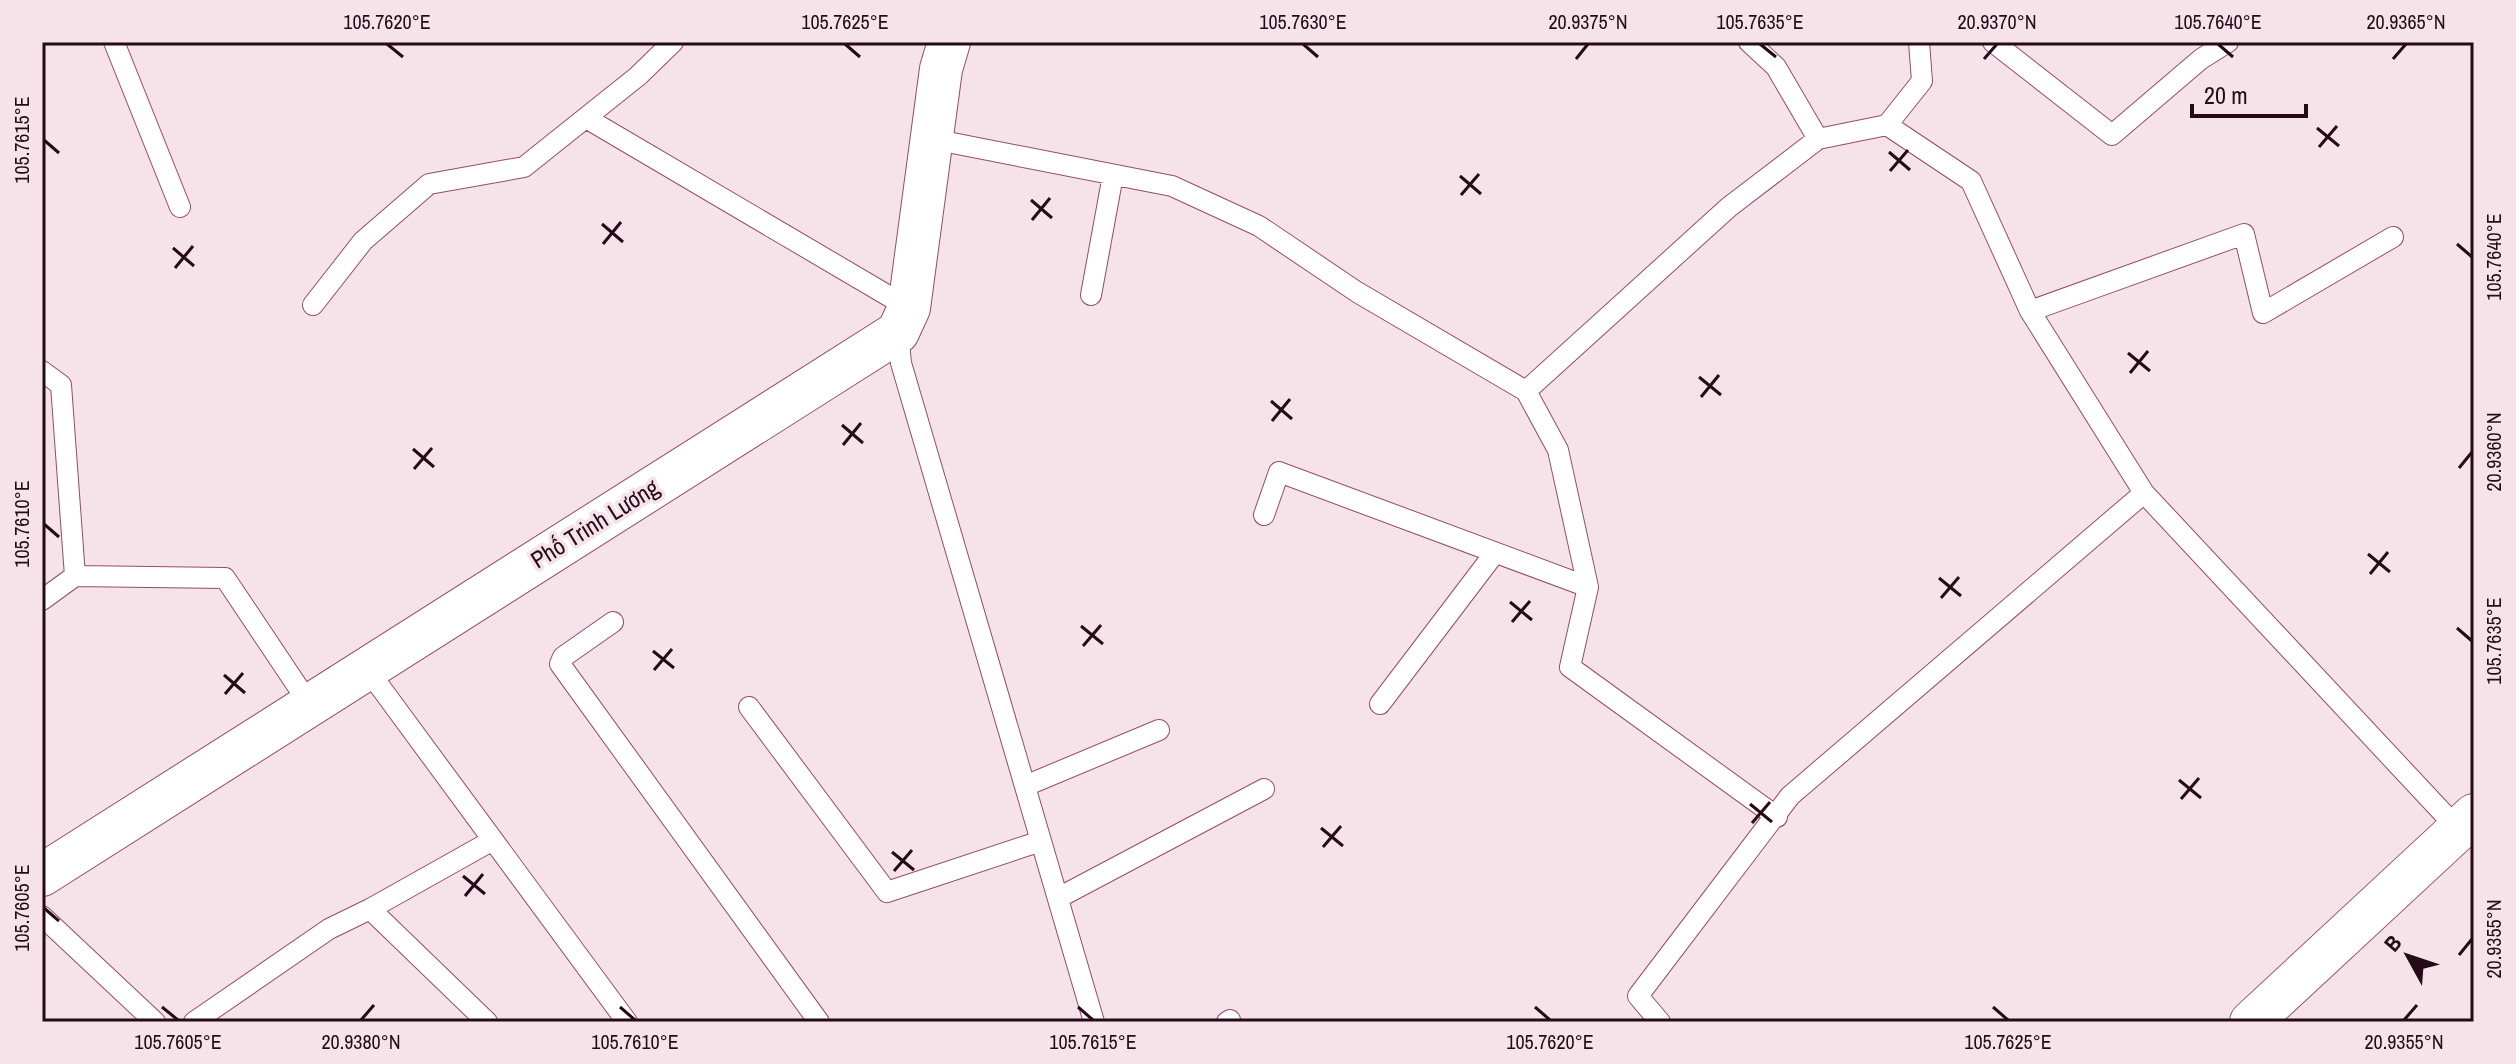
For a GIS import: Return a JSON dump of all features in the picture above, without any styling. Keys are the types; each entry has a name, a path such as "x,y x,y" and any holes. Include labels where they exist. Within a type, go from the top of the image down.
{"street":[{"path":"904,320 949,42"},
{"name":"Phố Trinh Lương","path":"42,875 367,669 904,320"},
{"path":"2251,1022 2466,822"}],"lane":[{"path":"114,42 132,79 180,207"},
{"path":"313,305 363,241 429,184 524,167 673,42"},
{"path":"1749,42 1776,67 1818,139"},
{"path":"1526,391 1729,207 1818,139 1887,125 1922,81 1919,42"},
{"path":"1993,42 2112,135 2201,59 2228,42"},
{"path":"586,118 904,320 901,363 1094,1022"},
{"path":"1887,125 1971,181 2030,311 2144,493 2466,822"},
{"path":"932,139 1172,186 1259,226 1357,292 1526,391 1558,450 1588,587 1570,667 1777,817"},
{"path":"1091,295 1113,175"},
{"path":"2030,311 2244,234 2263,313 2393,237"},
{"path":"42,371 61,385 75,576"},
{"path":"1264,515 1279,472 1588,587"},
{"path":"1660,1022 1638,996 1790,796 2144,493"},
{"path":"1380,704 1494,554"},
{"path":"42,600 75,576 225,578 310,705"},
{"path":"613,622 563,657 560,664 819,1022"},
{"path":"367,669 627,1022"},
{"path":"749,707 887,892 1041,841"},
{"path":"1025,786 1159,730"},
{"path":"1058,898 1264,789"},
{"path":"194,1022 329,929 493,840"},
{"path":"370,909 487,1022"},
{"path":"42,916 155,1022"}]}
